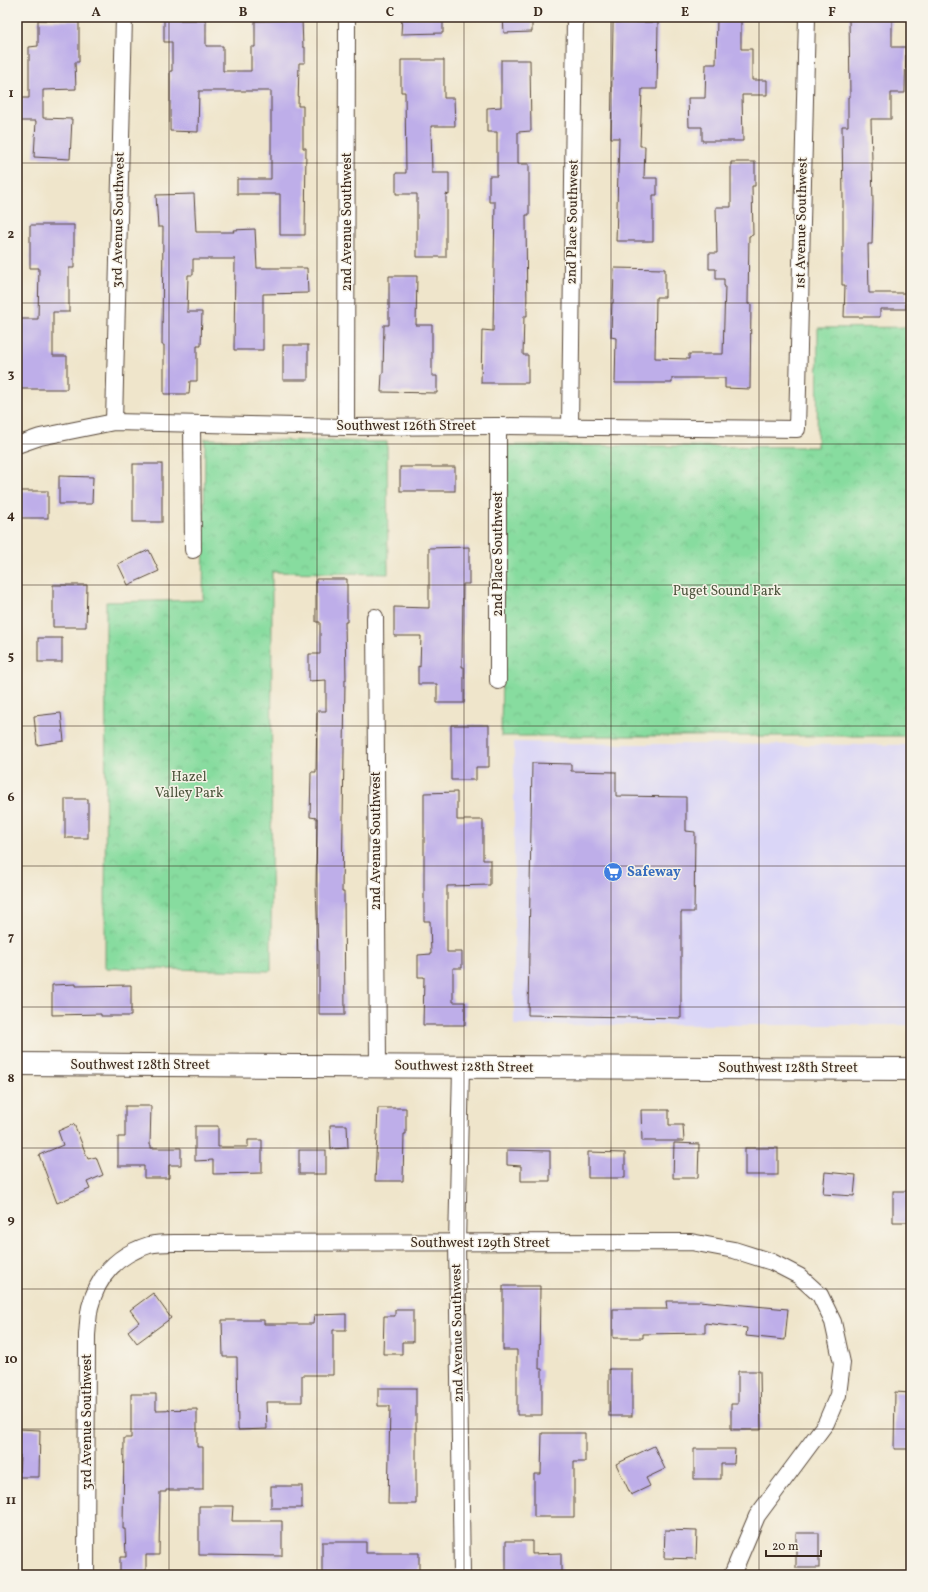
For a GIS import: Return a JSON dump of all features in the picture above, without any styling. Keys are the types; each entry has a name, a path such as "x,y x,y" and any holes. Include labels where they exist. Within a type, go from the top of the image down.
{"main road":[{"name":"Southwest 128th Street","path":"17,1064 378,1066 461,1068 911,1068"}],"street":[{"name":"3rd Avenue Southwest","path":"114,422 124,17"},
{"name":"2nd Avenue Southwest","path":"346,427 348,17"},
{"name":"2nd Place Southwest","path":"570,427 575,17"},
{"name":"1st Avenue Southwest","path":"797,429 806,17"},
{"name":"Southwest 126th Street","path":"17,445 40,437 114,422 346,427 498,426 797,429"},
{"path":"192,424 193,550"},
{"name":"2nd Place Southwest","path":"498,426 498,681"},
{"name":"2nd Avenue Southwest","path":"375,617 378,1066"},
{"name":"2nd Avenue Southwest","path":"461,1068 457,1244 462,1575"},
{"name":"Southwest 129th Street","path":"105,1272 118,1260 132,1252 150,1245 174,1243 457,1244 690,1242 734,1250 772,1262 799,1276 820,1295 833,1322 842,1363 838,1395 826,1424 757,1516 732,1575"},
{"name":"3rd Avenue Southwest","path":"86,1575 87,1335 90,1308 96,1290 105,1272"}],"shaded area":[{"path":"514,742 911,745 911,1025 514,1025"}],"green space":[{"name":"Puget Sound Park","path":"911,327 911,736 501,736 505,445 817,447 818,328"},
{"name":"Hazel Valley Park","path":"205,439 387,442 388,574 272,572 271,971 105,968 106,602 203,600"}],"building":[{"path":"402,17 443,17 443,33 401,34"},
{"path":"503,17 532,17 532,32 504,33"},
{"path":"717,17 741,17 741,49 752,49 752,80 767,80 767,95 742,95 743,141 702,141 702,127 689,127 688,98 705,98 706,64 716,64"},
{"path":"849,17 892,17 892,47 906,47 905,93 891,93 891,119 871,119 873,203 872,244 868,244 869,293 906,293 906,309 880,309 880,317 844,317 845,285 842,285 842,126 848,126 848,97 850,97"},
{"path":"38,20 79,21 79,62 75,62 76,89 43,90 43,118 72,119 70,159 34,157 36,121 17,121 17,98 29,98 29,47 38,46"},
{"path":"164,20 206,20 206,46 223,46 223,71 251,71 251,47 255,47 255,21 302,20 305,63 299,63 298,106 303,106 303,148 306,148 305,235 280,235 280,194 237,194 237,179 271,179 271,91 199,91 198,132 170,131 170,71 172,71 172,42 164,42"},
{"path":"613,22 658,22 657,89 642,89 640,146 645,146 644,178 657,178 657,195 653,195 653,241 616,241 619,138 611,138"},
{"path":"401,60 444,60 444,98 454,98 455,126 431,126 432,173 449,173 449,195 446,194 446,257 417,257 417,194 396,194 396,173 406,173 405,92 401,92"},
{"path":"501,60 530,60 531,131 518,132 518,164 529,164 529,215 526,215 527,316 524,316 523,355 528,355 528,383 481,383 482,330 493,331 495,202 489,202 489,176 497,176 497,132 487,132 487,108 501,107"},
{"path":"731,162 755,162 755,186 752,186 753,235 749,236 748,304 751,304 750,389 725,388 725,378 672,378 672,383 615,383 616,338 611,337 614,268 665,269 665,297 656,297 655,358 689,359 689,354 723,354 725,286 724,279 716,279 716,269 709,269 709,253 717,253 716,207 731,207"},
{"path":"194,194 196,232 234,232 233,230 255,229 257,268 307,268 308,293 263,294 263,350 234,350 235,259 193,259 193,275 188,275 187,312 202,312 201,346 197,346 197,381 190,381 189,394 164,394 164,345 162,345 163,227 158,227 156,195"},
{"path":"30,225 74,225 74,268 69,268 69,312 53,312 53,356 67,356 67,389 17,389 17,319 38,319 39,268 30,268"},
{"path":"389,276 417,276 416,325 432,325 432,376 437,376 437,393 381,392 384,325 389,325"},
{"path":"283,345 308,345 308,380 283,380"},
{"path":"133,464 162,464 162,522 133,522"},
{"path":"400,467 455,467 455,491 400,491"},
{"path":"59,476 93,477 92,504 59,504"},
{"path":"17,491 48,491 48,518 17,518"},
{"path":"469,547 469,584 463,584 462,667 464,667 464,703 437,703 437,684 418,684 421,636 394,636 394,607 429,608 429,548"},
{"path":"149,550 159,571 128,585 118,564"},
{"path":"316,579 347,579 347,622 345,622 346,680 342,892 344,892 345,1015 319,1015 319,951 316,884 317,818 310,817 311,772 316,772 317,711 326,711 326,680 309,681 309,654 320,654 320,622 316,622"},
{"path":"53,585 87,585 86,627 53,627"},
{"path":"38,638 62,638 62,662 38,662"},
{"path":"61,713 64,741 37,745 34,716"},
{"path":"451,725 489,725 489,767 476,767 476,780 451,780"},
{"name":"Safeway","path":"532,763 571,764 571,771 616,772 616,796 686,797 686,831 695,832 694,912 681,912 681,1018 528,1015"},
{"path":"457,792 457,820 483,820 483,860 490,860 490,885 447,886 447,952 462,952 462,968 453,968 453,1002 465,1002 465,1025 423,1025 424,977 418,977 418,955 431,954 430,921 424,921 424,793"},
{"path":"65,799 88,799 88,838 65,838"},
{"path":"76,984 76,986 131,985 131,1016 101,1016 101,1014 52,1015 52,985"},
{"path":"125,1106 151,1106 151,1148 181,1148 181,1165 169,1165 169,1178 144,1178 144,1166 118,1166 118,1137 125,1137"},
{"path":"378,1108 406,1108 403,1181 375,1181"},
{"path":"641,1110 669,1110 669,1125 683,1125 684,1141 642,1141"},
{"path":"74,1124 88,1159 96,1157 103,1175 87,1182 90,1189 57,1203 39,1155 63,1145 58,1131"},
{"path":"330,1125 347,1125 348,1148 331,1149"},
{"path":"195,1126 218,1126 218,1147 248,1147 248,1140 262,1140 262,1173 213,1174 213,1160 195,1161"},
{"path":"674,1143 699,1144 698,1178 673,1178"},
{"path":"745,1148 778,1148 778,1175 745,1175"},
{"path":"299,1150 326,1150 326,1174 299,1174"},
{"path":"507,1150 550,1151 550,1181 521,1181 521,1166 507,1165"},
{"path":"588,1152 625,1153 625,1178 588,1178"},
{"path":"825,1172 856,1175 854,1196 823,1194"},
{"path":"893,1191 911,1191 911,1222 893,1222"},
{"path":"503,1286 540,1286 539,1369 542,1369 542,1415 517,1415 517,1350 503,1350"},
{"path":"153,1293 171,1318 137,1343 128,1331 139,1322 130,1310"},
{"path":"666,1301 699,1301 788,1309 785,1340 746,1336 747,1328 705,1323 705,1333 643,1334 643,1338 613,1338 613,1309 667,1309"},
{"path":"395,1310 413,1310 413,1342 402,1342 402,1354 383,1354 384,1316 395,1316"},
{"path":"346,1314 346,1330 333,1330 333,1375 302,1375 302,1402 266,1402 267,1429 238,1430 237,1357 223,1357 222,1320 264,1320 264,1324 313,1324 314,1315"},
{"path":"609,1369 632,1369 632,1416 609,1416"},
{"path":"738,1371 760,1371 761,1430 731,1430 731,1404 738,1404"},
{"path":"378,1388 416,1388 416,1504 388,1504 390,1406 378,1406"},
{"path":"895,1392 911,1393 911,1449 894,1449"},
{"path":"131,1394 156,1394 156,1410 197,1409 197,1447 203,1447 203,1490 166,1490 166,1492 160,1492 159,1555 146,1555 146,1575 120,1575 120,1557 126,1557 125,1529 123,1529 124,1438 131,1438"},
{"path":"17,1429 40,1430 39,1477 19,1477 20,1455 17,1455"},
{"path":"542,1433 585,1433 585,1462 574,1462 574,1517 534,1517 534,1474 541,1474"},
{"path":"654,1446 665,1469 646,1478 650,1486 631,1495 616,1464"},
{"path":"694,1449 735,1449 734,1464 721,1464 721,1479 694,1479"},
{"path":"271,1486 302,1486 302,1508 271,1508"},
{"path":"199,1506 233,1506 232,1521 282,1521 282,1556 199,1555"},
{"path":"665,1530 697,1531 696,1559 664,1558"},
{"path":"796,1533 819,1533 819,1568 796,1568"},
{"path":"506,1541 532,1541 532,1554 561,1553 561,1575 506,1575"},
{"path":"322,1542 366,1542 366,1553 419,1553 419,1575 322,1575"}],"place":[{"name":"Safeway","path":"613,872"}]}
